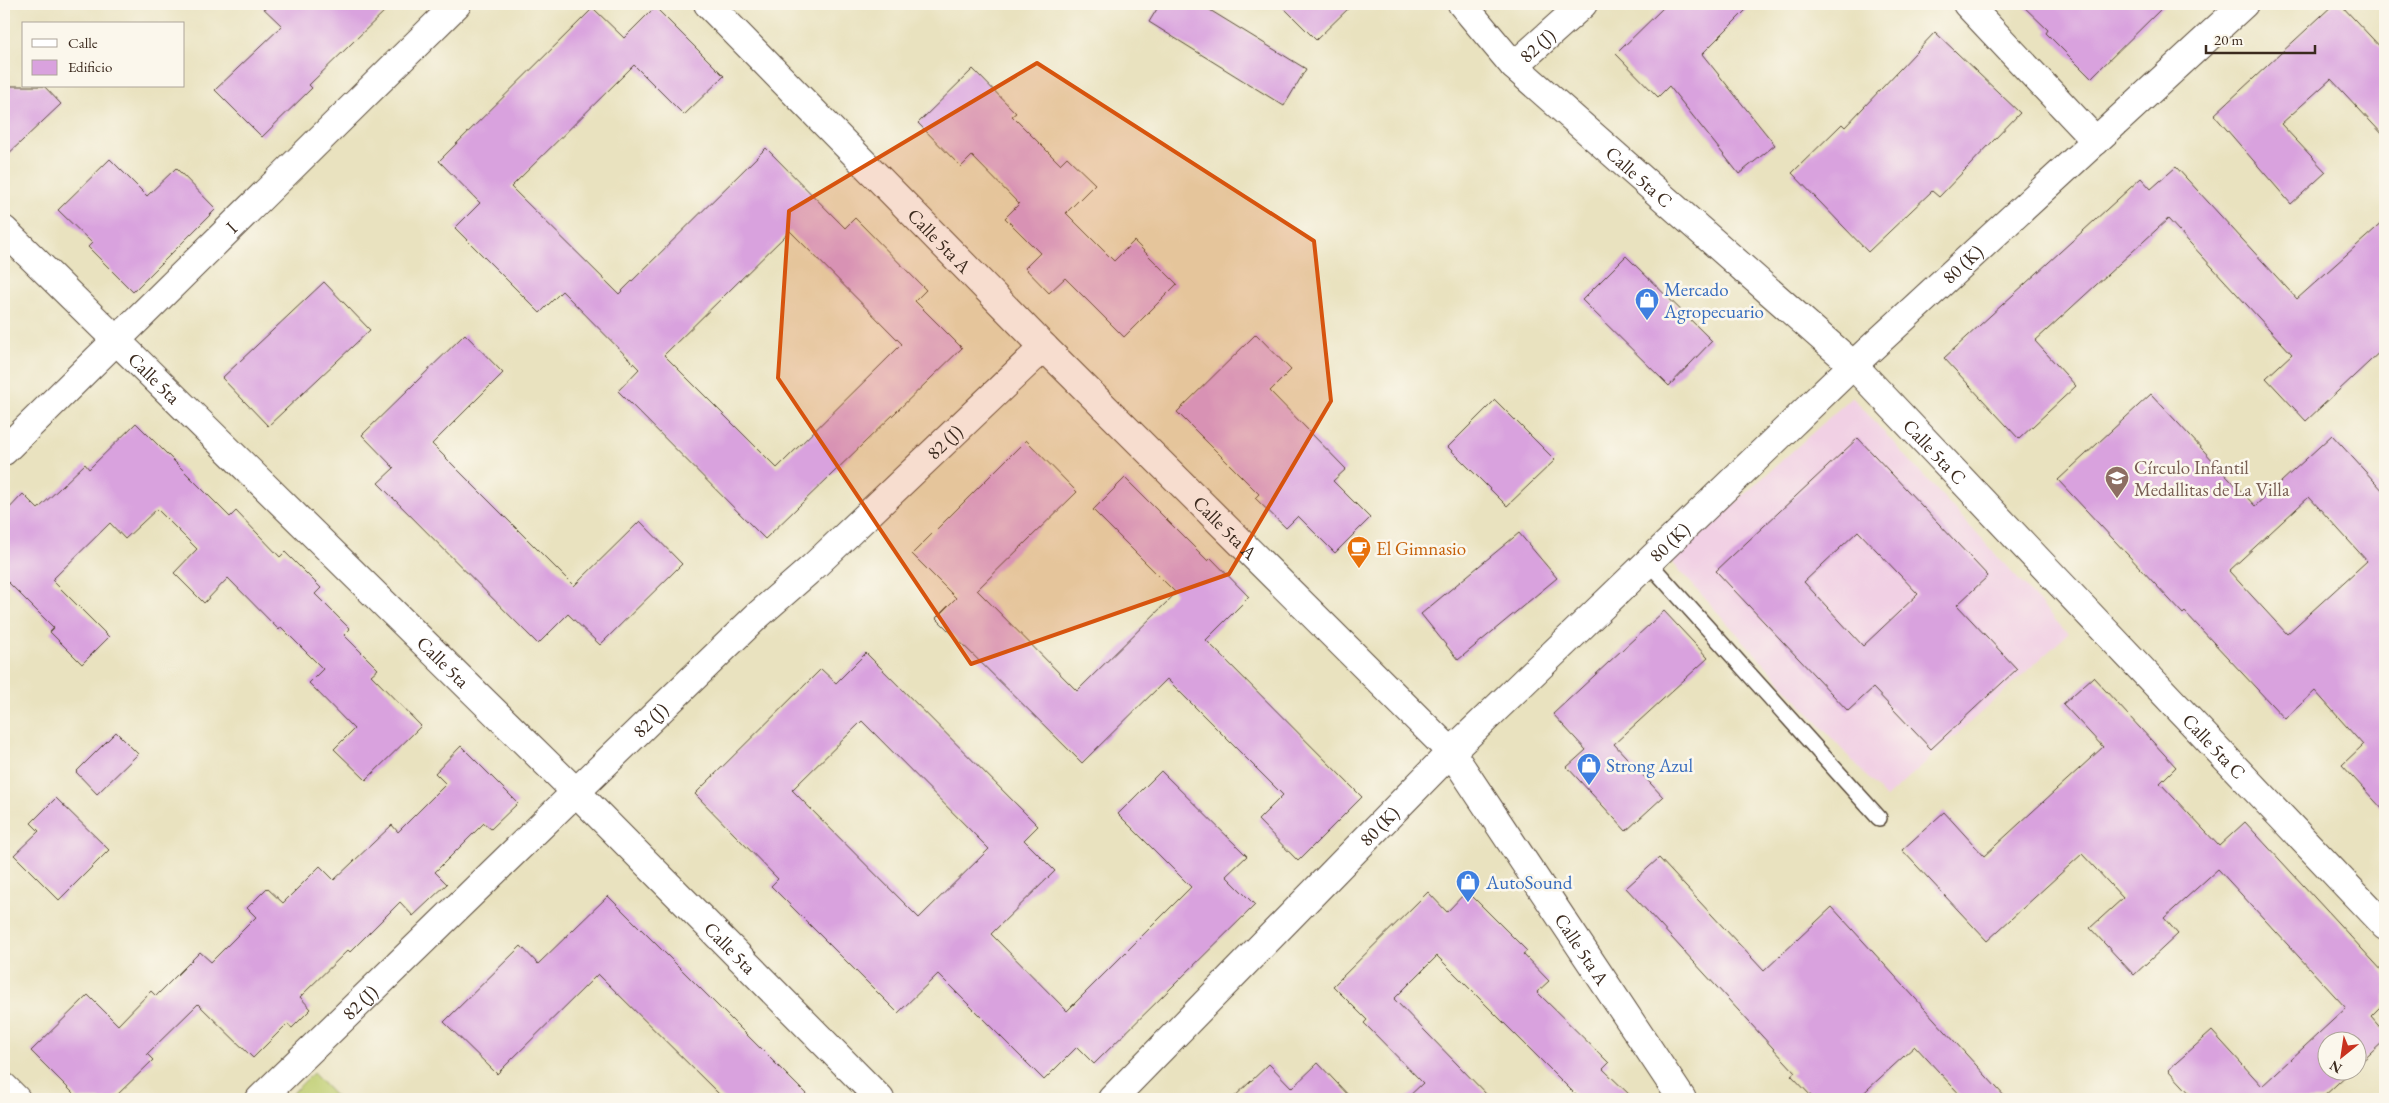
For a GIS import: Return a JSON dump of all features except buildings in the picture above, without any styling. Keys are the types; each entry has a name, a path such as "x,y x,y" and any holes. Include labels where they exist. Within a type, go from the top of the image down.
{"street":[{"name":"I","path":"4,451 457,4"},
{"name":"Calle 5ta A","path":"708,4 1044,346 1451,752 1682,1099"},
{"name":"Calle 5ta C","path":"1462,4 1514,66 1853,365 2385,926"},
{"name":"82 (J)","path":"1514,66 1583,4"},
{"path":"1967,4 2096,141"},
{"name":"80 (K)","path":"1112,1099 1451,752 1853,365 2244,4"},
{"name":"Calle 5ta","path":"4,230 577,793 880,1099"},
{"name":"82 (J)","path":"260,1099 757,616 812,567 1044,346"},
{"path":"4,1087 16,1099"}],"lane":[{"path":"1648,562 1879,818"}],"highlighted area":[{"path":"1037,63 1314,241 1331,401 1229,574 971,664 778,378 789,211"}],"shaded area":[{"path":"1852,397 2068,634 1886,798 1671,561"}],"green space":[{"path":"313,1073 338,1099 287,1099"}],"place":[{"name":"Mercado Agropecuario","path":"1647,321"},
{"name":"Círculo Infantil Medallitas de La Villa","path":"2117,499"},
{"name":"El Gimnasio","path":"1359,569"},
{"name":"Strong Azul","path":"1589,786"},
{"name":"AutoSound","path":"1468,903"}]}
